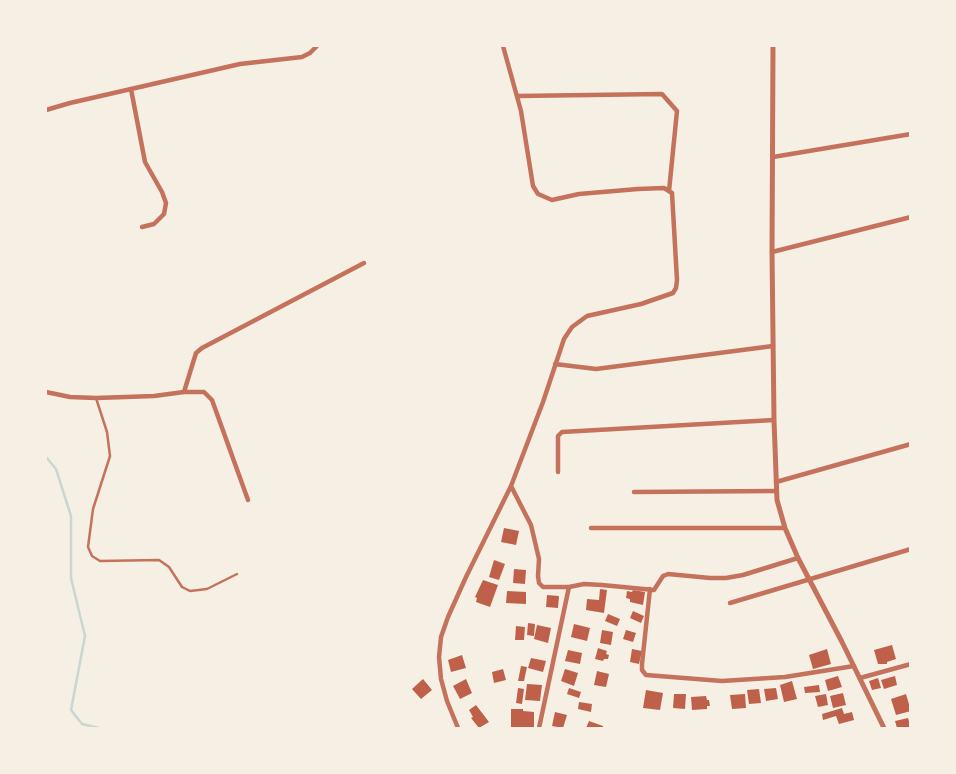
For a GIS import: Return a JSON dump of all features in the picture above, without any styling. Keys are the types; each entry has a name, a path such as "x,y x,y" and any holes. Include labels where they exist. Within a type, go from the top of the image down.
{"street":[{"path":"46,110 240,64 302,57 317,46"},
{"path":"458,729 441,679 441,637 466,578 511,486 564,339 572,327 587,316 641,304 673,293 676,288 672,193 664,188 638,189 579,194 552,200 538,194 533,186 517,96 503,46"},
{"path":"773,46 772,253 776,491 785,528 798,558 884,729"},
{"path":"131,89 145,162 166,203 164,214 154,224 142,228"},
{"path":"517,96 662,94 677,111 669,191"},
{"path":"773,157 911,134"},
{"path":"772,253 911,217"},
{"path":"184,392 196,353 202,348 364,263"},
{"path":"555,364 596,369 773,346"},
{"path":"46,392 69,397 96,398 204,392 212,400 248,500"},
{"path":"558,472 558,436 562,432 774,420"},
{"path":"776,482 911,444"},
{"path":"511,486 531,525 539,559 539,583 543,587 583,584 654,590 667,574 726,578 798,558"},
{"path":"634,492 776,491"},
{"path":"591,528 785,528"},
{"path":"730,603 911,549"},
{"path":"540,729 569,587"},
{"path":"650,589 642,664 646,675 722,681 785,677 854,666"},
{"path":"860,678 911,664"}],"lane":[{"path":"96,398 110,450 109,462 93,509 88,547 92,556 100,561 159,560 167,564 182,587 190,592 207,589 237,574"}],"building":[{"path":"504,528 519,531 516,545 501,542"},
{"path":"494,560 505,564 499,580 489,577"},
{"path":"514,569 526,570 525,584 513,583"},
{"path":"483,580 498,585 490,607 476,602 475,597"},
{"path":"600,589 607,590 604,613 586,610 587,599 599,600"},
{"path":"507,591 526,592 526,604 506,603"},
{"path":"627,591 645,592 643,605 630,602 630,599 626,598"},
{"path":"547,595 559,596 558,608 546,607"},
{"path":"633,611 644,616 641,623 630,618"},
{"path":"608,614 620,619 617,626 605,621"},
{"path":"528,623 535,624 534,636 527,635"},
{"path":"574,624 590,628 587,641 571,637"},
{"path":"537,625 551,628 548,643 534,639"},
{"path":"516,626 525,627 524,640 515,640"},
{"path":"602,630 613,632 611,645 600,643"},
{"path":"626,630 636,633 633,642 623,639"},
{"path":"892,645 896,659 887,664 878,664 874,650"},
{"path":"598,648 607,651 608,659 595,659"},
{"path":"632,649 642,651 639,664 630,662"},
{"path":"827,649 831,664 813,669 809,655"},
{"path":"568,650 582,653 580,664 565,661"},
{"path":"462,655 466,668 451,672 448,660"},
{"path":"531,658 546,661 543,672 528,668"},
{"path":"521,666 527,667 524,681 518,681"},
{"path":"503,669 506,680 494,683 492,672"},
{"path":"565,669 578,673 574,686 561,681"},
{"path":"597,671 609,674 606,687 594,685"},
{"path":"838,676 842,687 828,691 825,680"},
{"path":"895,676 897,685 884,689 881,680"},
{"path":"878,678 881,688 872,690 869,681"},
{"path":"423,679 432,690 421,699 412,689"},
{"path":"466,679 472,693 460,699 453,686"},
{"path":"792,681 797,699 784,702 780,685"},
{"path":"527,684 542,685 540,701 525,700"},
{"path":"819,685 820,692 805,693 804,687"},
{"path":"518,688 524,689 522,704 516,703"},
{"path":"569,688 581,692 579,698 567,694"},
{"path":"776,688 778,699 766,701 764,689"},
{"path":"759,689 761,703 749,704 747,690"},
{"path":"646,690 663,693 660,710 643,708"},
{"path":"843,693 846,705 833,708 830,696"},
{"path":"674,694 686,694 685,709 673,708"},
{"path":"745,694 746,708 732,709 730,695"},
{"path":"826,694 828,705 818,707 815,696"},
{"path":"906,694 911,711 896,715 891,699"},
{"path":"706,696 710,706 707,706 707,709 692,710 691,697"},
{"path":"579,702 592,704 591,712 578,709"},
{"path":"476,705 489,722 479,728 471,718 473,717 469,710"},
{"path":"842,708 844,714 852,712 854,720 839,724 836,716 823,720 822,714"},
{"path":"511,709 534,712 534,728 511,728"},
{"path":"555,712 567,715 563,728 552,726"},
{"path":"908,718 911,728 897,728 895,721"},
{"path":"589,721 603,726 603,728 586,728"}],"waterway":[{"path":"46,457 56,469 71,516 71,578 85,636 71,710 82,724 99,728"}]}
